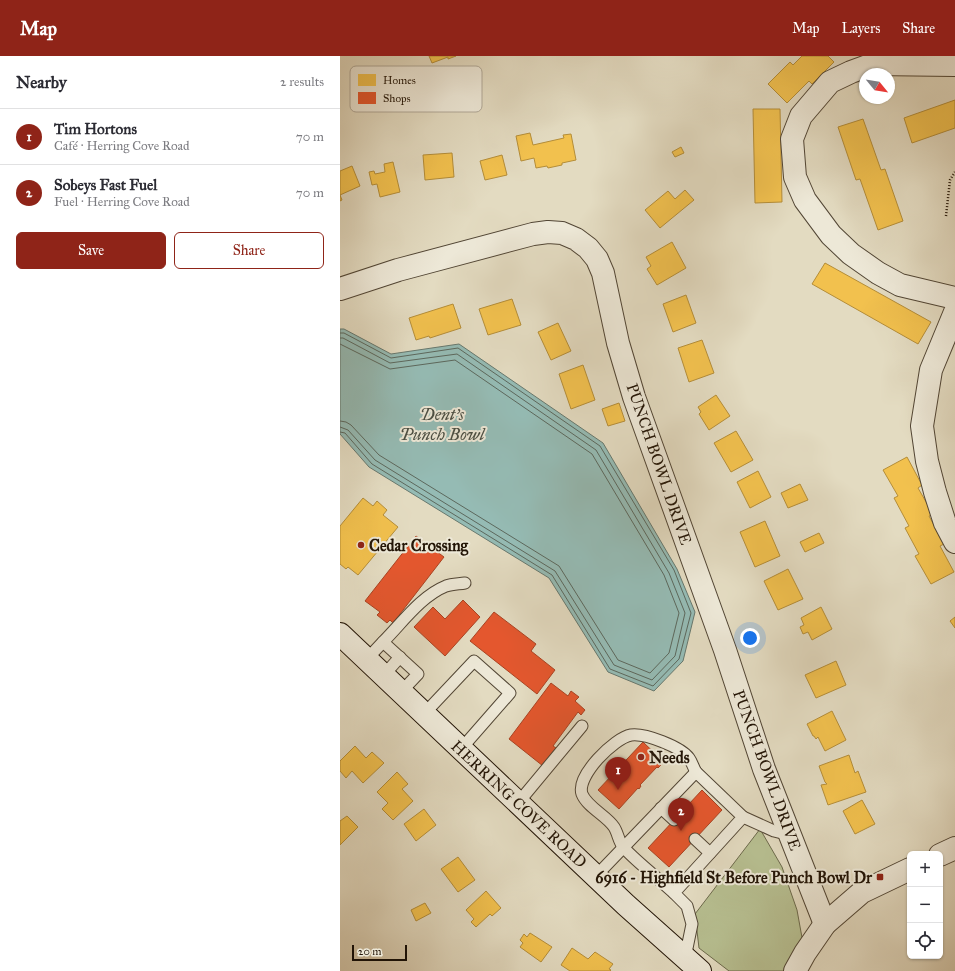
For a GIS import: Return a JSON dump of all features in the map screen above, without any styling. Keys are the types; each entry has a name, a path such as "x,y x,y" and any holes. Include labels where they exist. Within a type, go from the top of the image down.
{"street":[{"path":"955,65 873,64 850,72 830,82 801,116 792,140 795,177 805,200 831,235 852,254 878,273 900,285 955,298"},
{"name":"PUNCH BOWL DRIVE","path":"340,289 398,270 533,234 548,232 562,233 576,239 593,253 603,273 618,343 634,397 725,650 764,769 825,924"},
{"path":"955,312 931,370 922,426 927,461 935,492 945,524 955,542"},
{"name":"HERRING COVE ROAD","path":"340,634 595,876 693,964"},
{"path":"943,854 955,848"},
{"path":"795,971 805,953 825,924 862,892 907,870"}],"lane":[{"path":"367,659 416,608 431,595 447,585 465,583"},
{"path":"383,642 418,674 401,692"},
{"path":"384,675 400,657"},
{"path":"424,714 474,661 510,693 462,749"},
{"path":"518,803 582,726"},
{"path":"693,964 692,924 687,906 623,847 614,826 589,804 582,794 582,786 585,775 599,757 614,744 630,735 644,735 680,750 689,757 696,772 743,817 774,831 790,835"},
{"path":"595,876 696,772"},
{"path":"661,808 674,820"},
{"path":"674,893 743,817"},
{"path":"695,839 710,853"}],"path":[{"path":"946,216 950,180 955,172"}],"green space":[{"path":"760,829 782,867 797,910 803,943 786,971 729,971 699,948 695,914"}],"water":[{"name":"Dent's Punch Bowl","path":"340,329 344,329 391,354 459,344 603,443 677,569 695,612 683,661 654,691 608,672 549,578 369,467 340,434"}],"building: Homes":[{"path":"429,56 456,56 448,59 448,57 432,63"},
{"path":"802,56 828,56 834,62 812,84 809,81 787,103 768,84 790,62 793,65"},
{"path":"955,100 955,128 912,143 904,118"},
{"path":"753,109 780,109 782,202 755,203"},
{"path":"863,119 881,170 885,169 903,221 878,230 860,179 856,180 838,127"},
{"path":"530,133 533,145 564,138 563,135 571,134 576,160 548,168 547,166 536,168 534,158 521,161 516,136"},
{"path":"681,147 684,153 675,157 672,152"},
{"path":"452,153 454,177 425,180 423,155"},
{"path":"502,155 507,175 485,180 480,161"},
{"path":"393,162 400,192 380,197 377,184 372,185 369,172 374,171 375,174 385,172 384,164"},
{"path":"352,166 360,186 340,195 340,171"},
{"path":"685,190 694,200 660,228 645,210 668,191 675,199"},
{"path":"672,242 686,268 657,285 647,269 651,266 646,257"},
{"path":"825,263 931,322 918,344 812,284"},
{"path":"686,295 696,323 673,332 663,304"},
{"path":"512,299 521,325 488,335 479,309"},
{"path":"453,304 461,328 430,338 429,336 416,340 409,318"},
{"path":"558,323 571,351 551,360 538,332"},
{"path":"702,340 714,373 689,382 678,348"},
{"path":"583,365 595,400 571,409 559,374"},
{"path":"716,395 730,416 709,430 699,414 701,412 698,407"},
{"path":"619,403 625,421 608,426 602,409"},
{"path":"736,431 753,460 731,472 714,443"},
{"path":"907,457 922,485 918,488 933,514 929,516 944,544 940,546 954,572 931,584 915,556 919,554 905,528 909,526 894,498 898,496 883,470"},
{"path":"758,471 771,497 750,508 737,482"},
{"path":"800,484 808,500 788,508 781,493"},
{"name":"Cedar Crossing","path":"363,498 373,506 377,501 387,510 383,515 398,527 358,575 348,567 346,569 340,564 340,526"},
{"path":"765,521 780,556 755,567 740,532"},
{"path":"819,533 824,543 805,552 800,542"},
{"path":"788,569 803,599 778,610 764,581"},
{"path":"821,607 832,629 812,640 808,632 803,634 800,627 804,625 801,618"},
{"path":"955,617 955,628 950,621"},
{"path":"836,661 846,685 816,698 805,675"},
{"path":"832,711 846,740 825,751 818,737 816,739 813,736 807,724"},
{"path":"355,746 366,758 372,752 384,763 363,783 352,771 346,778 340,771 340,761"},
{"path":"849,755 855,773 858,771 866,792 828,805 821,785 827,784 819,766"},
{"path":"397,772 408,784 402,789 413,801 393,820 382,809 388,803 377,792"},
{"path":"862,800 875,824 855,834 843,811"},
{"path":"424,809 436,825 416,841 404,824"},
{"path":"347,816 358,827 340,845 340,821"},
{"path":"458,857 475,880 458,892 441,869"},
{"path":"486,891 501,908 492,916 490,914 476,927 471,922 474,919 466,910"},
{"path":"425,903 431,913 416,921 411,910"},
{"path":"530,933 552,947 541,962 520,947 523,943 520,940 524,934 527,937"},
{"path":"572,948 588,959 595,952 613,964 609,969 611,970 570,971 561,965"}],"building: Shops":[{"path":"416,536 444,557 393,623 390,620 387,623 377,615 380,612 365,601"},
{"path":"463,600 480,617 445,656 414,627 433,607 445,619"},
{"path":"494,612 536,644 531,651 555,670 537,694 470,641"},
{"path":"551,683 568,696 571,691 579,697 575,701 585,710 581,715 578,712 553,746 556,748 543,766 509,739"},
{"path":"643,742 663,761 660,764 661,765 658,768 657,767 640,785 641,786 639,789 638,788 619,809 598,790"},
{"path":"702,790 722,810 669,867 648,848"}],"place":[{"name":"Cedar Crossing","path":"361,545"},
{"name":"Needs","path":"641,757"},
{"name":"Tim Hortons","path":"618,790"},
{"name":"Sobeys Fast Fuel","path":"681,831"},
{"name":"6916 - Highfield St Before Punch Bowl Dr","path":"880,877"}]}
